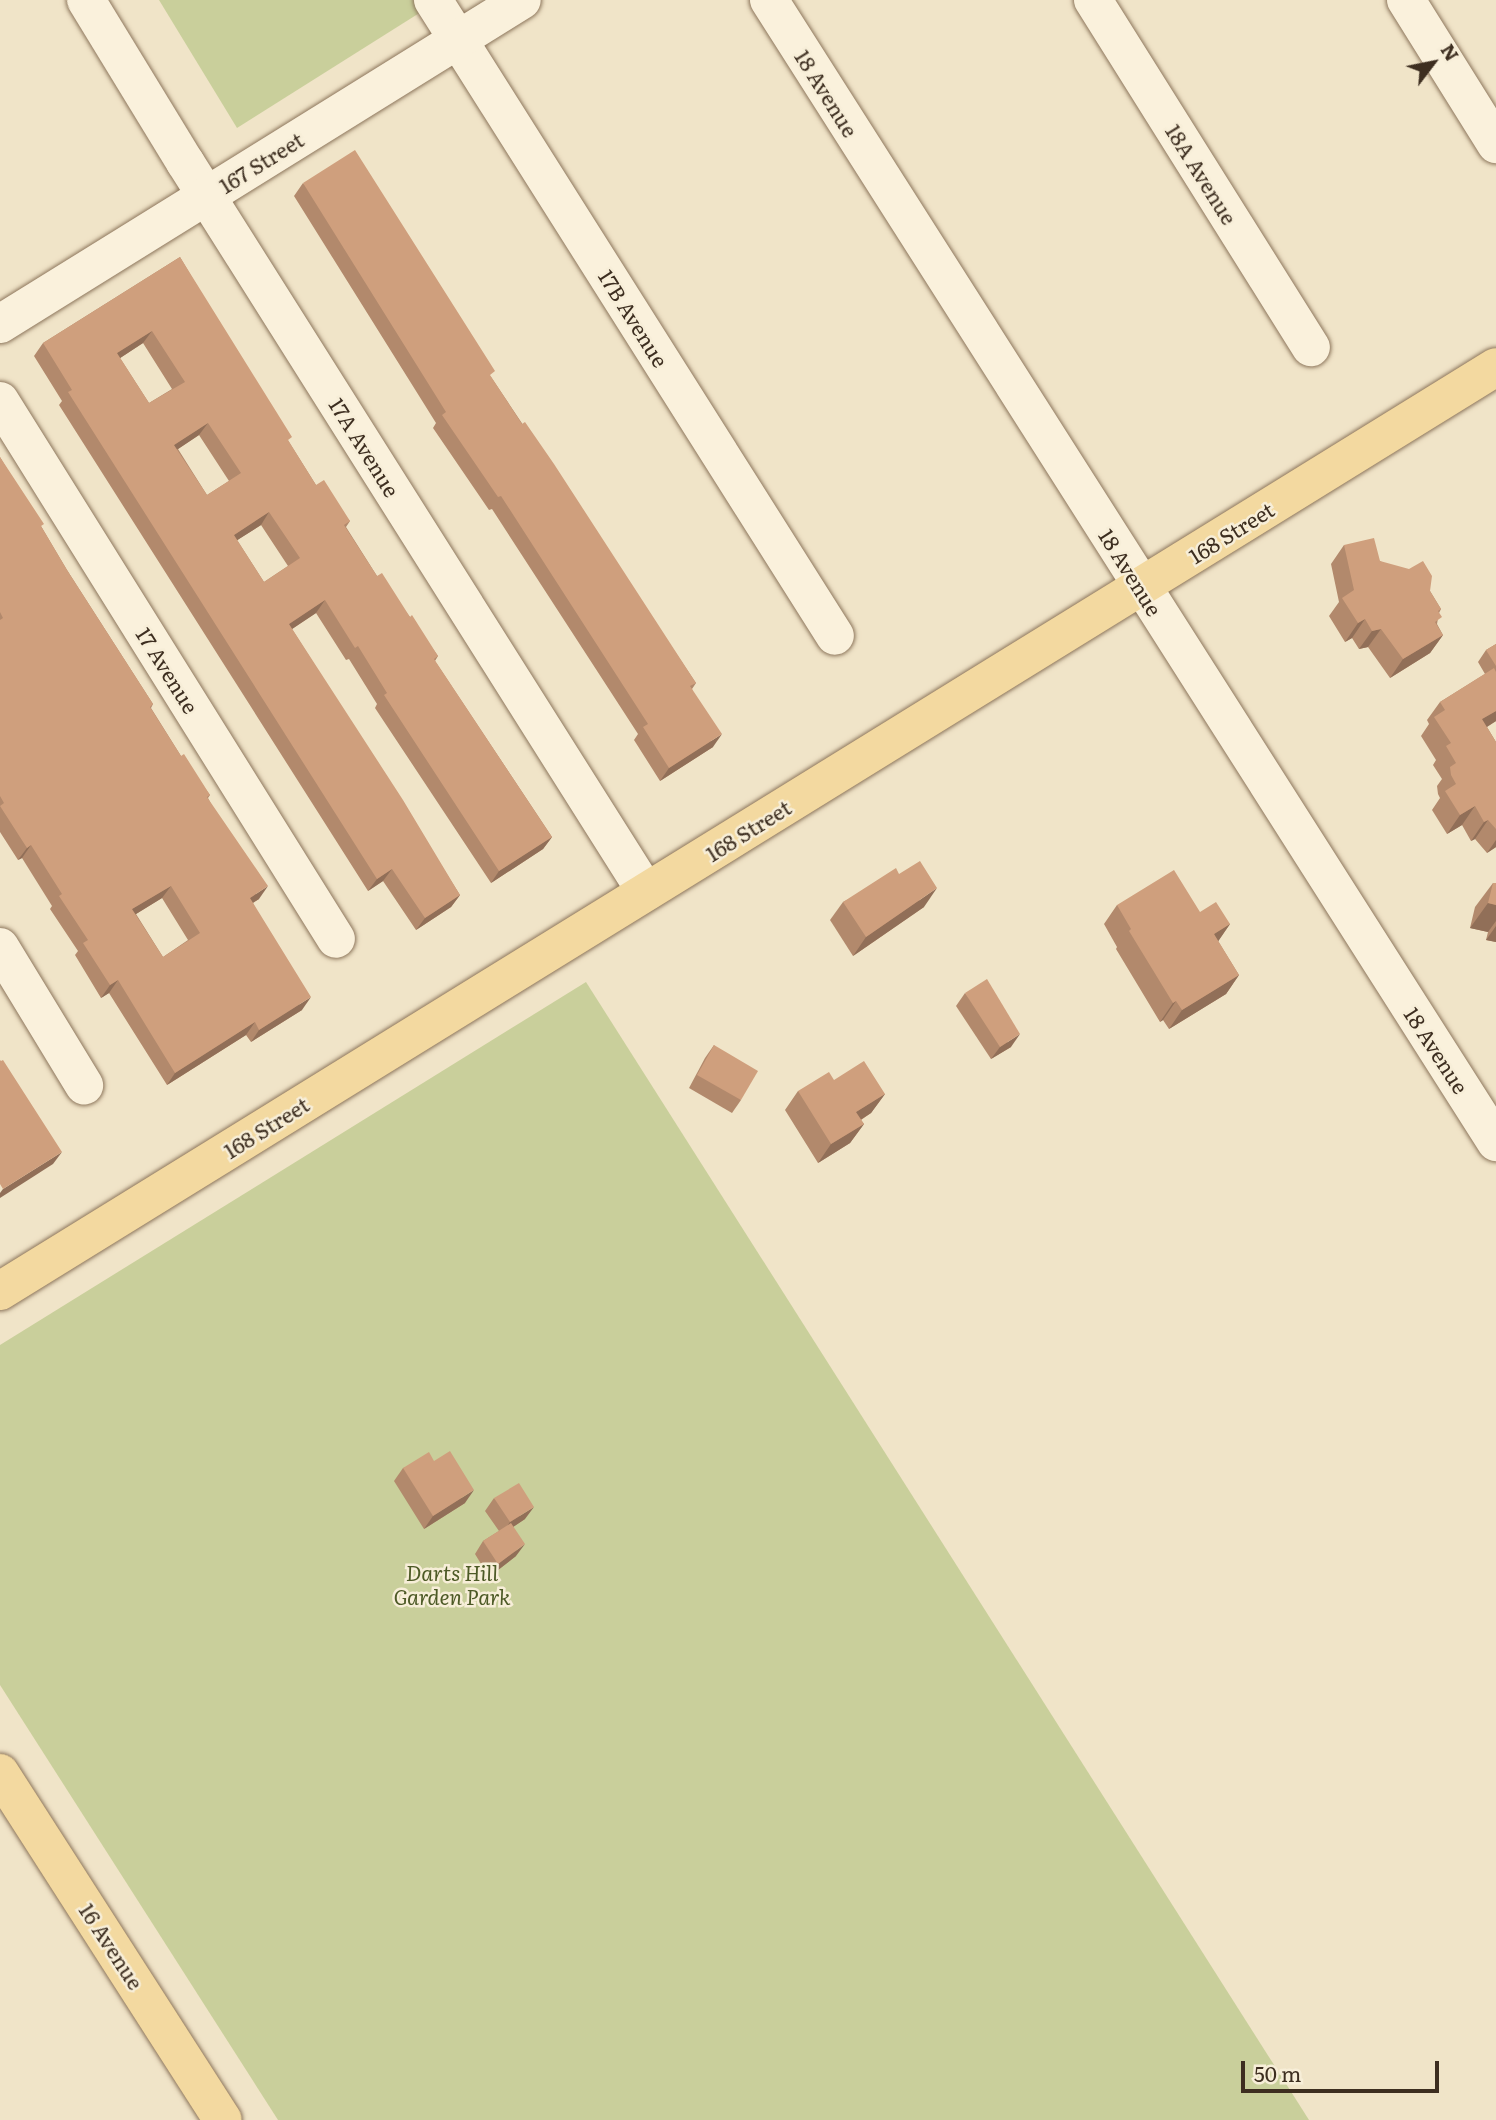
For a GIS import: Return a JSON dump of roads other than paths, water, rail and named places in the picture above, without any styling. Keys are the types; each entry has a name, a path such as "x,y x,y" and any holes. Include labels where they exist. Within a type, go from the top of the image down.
{"main road":[{"name":"168 Street","path":"0,1291 1496,367"},
{"name":"16 Avenue","path":"0,1773 223,2120"}],"street":[{"name":"17A Avenue","path":"86,0 646,892"},
{"name":"17B Avenue","path":"433,0 835,635"},
{"name":"167 Street","path":"0,324 522,0"},
{"name":"18 Avenue","path":"769,0 1496,1142"},
{"name":"18A Avenue","path":"1093,0 1311,347"},
{"path":"1406,0 1496,145"},
{"name":"17 Avenue","path":"0,401 336,939"},
{"path":"0,947 84,1085"}],"park label":[{"name":"Darts Hill Garden Park","path":"452,1584"}]}
